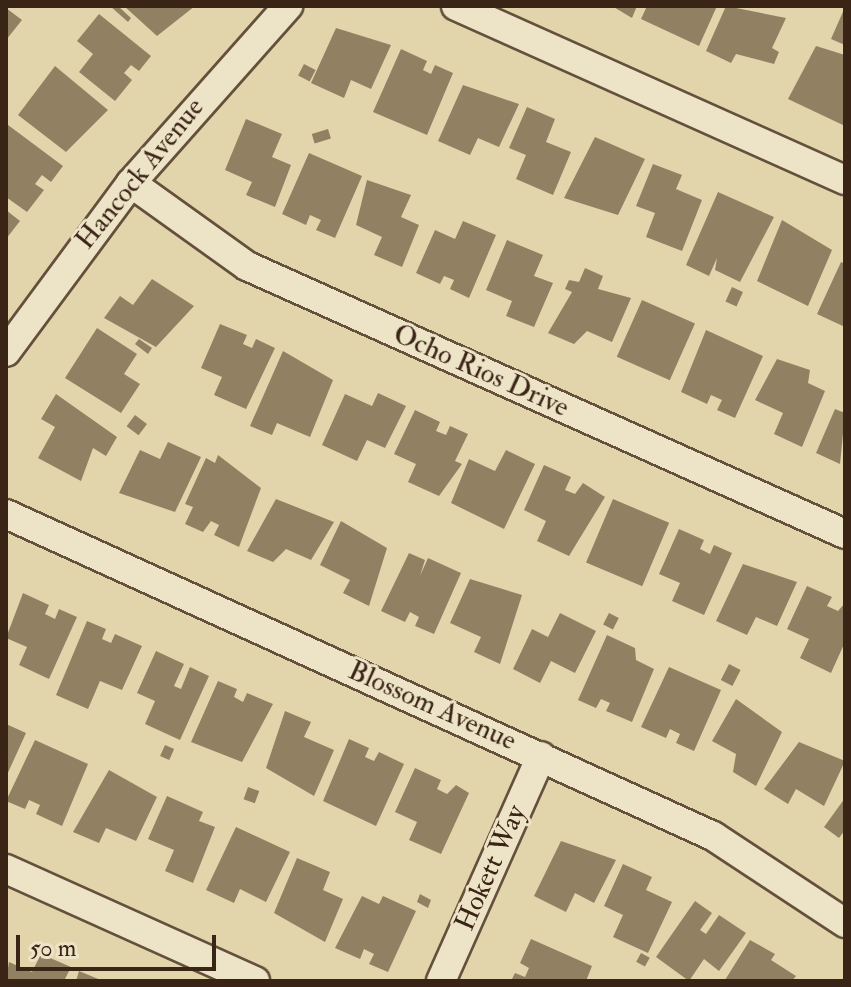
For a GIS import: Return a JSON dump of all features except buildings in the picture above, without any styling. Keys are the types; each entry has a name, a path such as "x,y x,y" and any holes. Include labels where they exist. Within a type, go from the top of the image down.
{"street":[{"name":"Hancock Avenue","path":"6,352 131,183 288,6"},
{"path":"456,6 845,180"},
{"name":"Ocho Rios Drive","path":"131,183 247,266 845,534"},
{"name":"Blossom Avenue","path":"6,514 713,836 845,923"},
{"name":"Hokett Way","path":"441,981 541,756"},
{"path":"6,869 255,981"}]}
